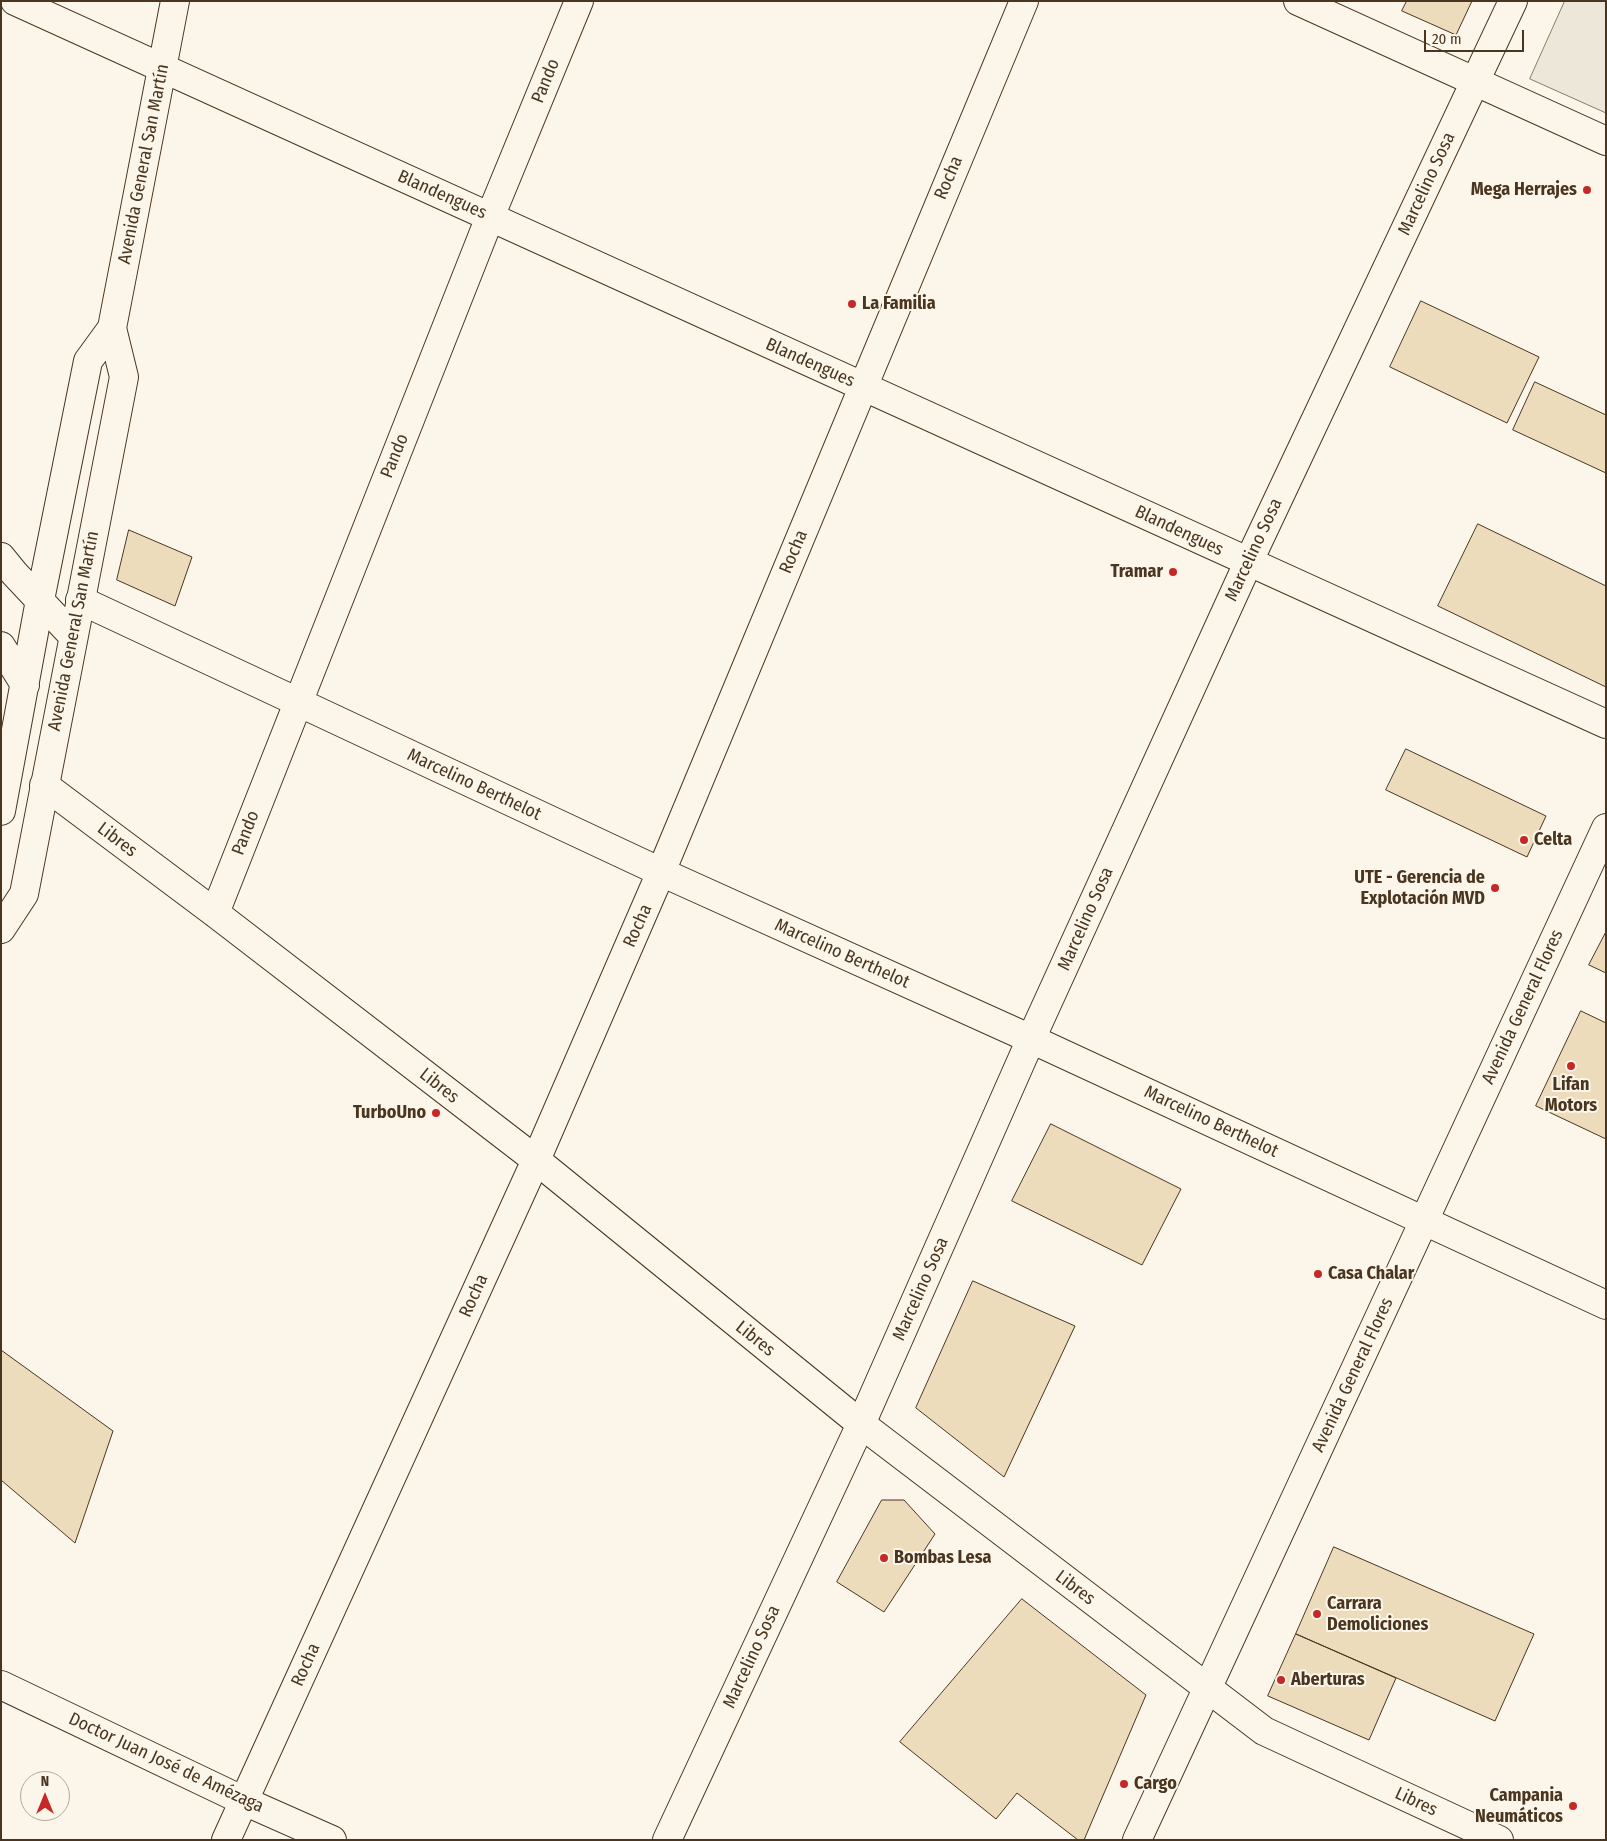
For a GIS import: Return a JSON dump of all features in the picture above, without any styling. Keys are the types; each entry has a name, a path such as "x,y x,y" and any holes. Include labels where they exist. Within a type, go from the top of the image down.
{"street":[{"name":"Blandengues","path":"15,1 1248,563 1606,724"},
{"name":"Avenida General San Martín","path":"1,929 24,894 124,377 112,328 175,1"},
{"name":"Pando","path":"215,913 490,218 578,1"},
{"name":"Rocha","path":"226,1840 536,1160 661,872 1024,1"},
{"path":"1298,1 1606,141"},
{"name":"Marcelino Sosa","path":"667,1840 861,1424 1031,1038 1248,563 1513,1"},
{"name":"Avenida General San Martín","path":"1,811 26,685 40,600 88,361 112,328"},
{"path":"1,557 73,636"},
{"name":"Marcelino Berthelot","path":"80,600 661,872 1031,1038 1606,1305"},
{"path":"1,646 26,685"},
{"name":"Libres","path":"44,785 215,913 536,1160 861,1424 1206,1689 1264,1731 1499,1840"},
{"name":"Avenida General Flores","path":"1137,1840 1606,828"},
{"name":"Doctor Juan José de Amézaga","path":"1,1685 244,1801 332,1840"}],"shaded area":[{"path":"1565,1 1606,1 1606,113 1530,79"}],"building":[{"path":"1407,1 1472,1 1456,35 1402,11"},
{"path":"1421,301 1539,357 1507,423 1390,367"},
{"path":"1535,382 1606,415 1606,473 1513,430"},
{"path":"1478,524 1606,586 1606,687 1438,606"},
{"path":"129,530 192,557 175,606 117,580"},
{"path":"1406,749 1546,816 1527,857 1386,790"},
{"path":"1606,932 1606,973 1589,965"},
{"path":"1581,1011 1606,1023 1606,1139 1536,1106"},
{"path":"1051,1124 1181,1189 1142,1265 1012,1201"},
{"path":"973,1281 1075,1326 1004,1477 916,1408"},
{"path":"1,1350 113,1431 75,1543 1,1480"},
{"name":"Bombas Lesa","path":"882,1500 904,1500 935,1534 884,1612 837,1582"},
{"path":"1334,1547 1534,1634 1495,1721 1296,1634"},
{"path":"1022,1599 1146,1695 1084,1840 1078,1840 1017,1793 996,1819 900,1742"},
{"path":"1296,1634 1396,1678 1369,1740 1268,1696"}],"place":[{"name":"Mega Herrajes","path":"1587,190"},
{"name":"La Familia","path":"852,304"},
{"name":"Tramar","path":"1173,572"},
{"name":"Celta","path":"1524,840"},
{"name":"UTE - Gerencia de Explotación MVD","path":"1495,888"},
{"name":"Lifan Motors","path":"1571,1066"},
{"name":"TurboUno","path":"436,1113"},
{"name":"Casa Chalar","path":"1318,1274"},
{"name":"Bombas Lesa","path":"884,1558"},
{"name":"Carrara Demoliciones","path":"1317,1614"},
{"name":"Aberturas","path":"1281,1680"},
{"name":"Cargo","path":"1124,1784"},
{"name":"Campania Neumáticos","path":"1573,1806"}]}
